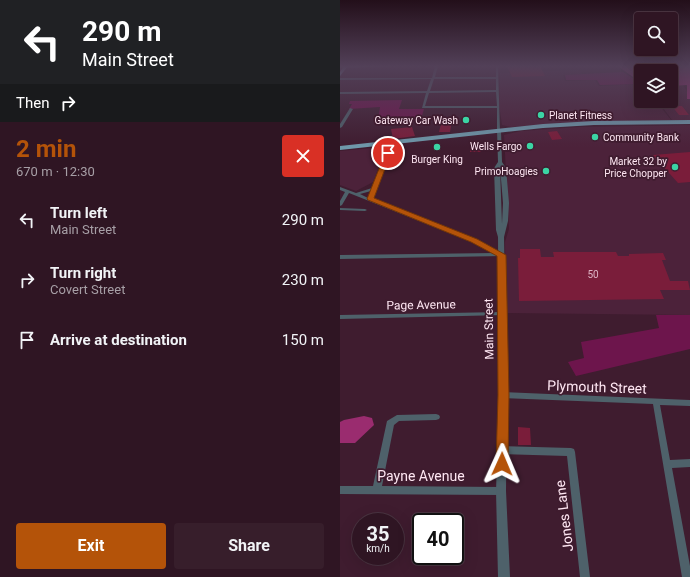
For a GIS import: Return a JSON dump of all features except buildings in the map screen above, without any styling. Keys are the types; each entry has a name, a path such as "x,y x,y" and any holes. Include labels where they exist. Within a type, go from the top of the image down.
{"main road":[{"path":"340,148 498,131 506,132 606,124 690,122"}],"street":[{"path":"428,93 423,108 497,107"},
{"path":"497,93 498,131"},
{"path":"340,127 351,109"},
{"name":"Main Street","path":"498,131 500,162 503,168 505,217 505,230 501,237 503,395 501,491 504,577"},
{"path":"370,199 388,153 386,143"},
{"path":"340,188 474,241 501,255"},
{"path":"356,194 374,189"},
{"path":"340,205 348,191"},
{"path":"340,209 365,210"},
{"path":"340,257 501,255"},
{"name":"Page Avenue","path":"340,317 502,314"},
{"name":"Plymouth Street","path":"503,395 690,403"},
{"path":"656,402 687,577"},
{"path":"377,489 390,423 397,418 436,417"},
{"name":"Jones Lane","path":"502,450 571,452 585,577"},
{"path":"667,464 690,463"},
{"name":"Payne Avenue","path":"340,490 377,489 501,491"}],"shaded area":[{"path":"499,93 634,93 634,108 662,108 671,120 594,122 511,127 502,125 499,104"},
{"path":"678,93 688,93 690,96 690,120 672,120 663,108 678,108"},
{"path":"687,93 690,93 690,99 687,99"},
{"path":"402,100 399,109 424,109 421,119 386,123 385,118 378,119 380,107 349,109 352,104 349,104 350,101"},
{"path":"690,125 690,315 506,313 505,242 509,229 504,135 521,131 579,127"},
{"path":"383,147 384,154 373,182 356,191 340,185 340,151"},
{"path":"656,315 690,315 690,349 576,376 568,362 584,358 581,342 659,328"},
{"path":"364,416 372,418 374,425 355,443 340,443 340,422"}],"place":[{"name":"Planet Fitness","path":"541,115"},
{"name":"Gateway Car Wash","path":"466,120"},
{"name":"Community Bank","path":"595,137"},
{"name":"Wells Fargo","path":"530,146"},
{"name":"Burger King","path":"437,147"},
{"name":"Market 32 by Price Chopper","path":"675,167"},
{"name":"PrimoHoagies","path":"546,171"}],"route":[{"path":"388,153 370,199 480,243 501,255 503,395 502,464"}]}
